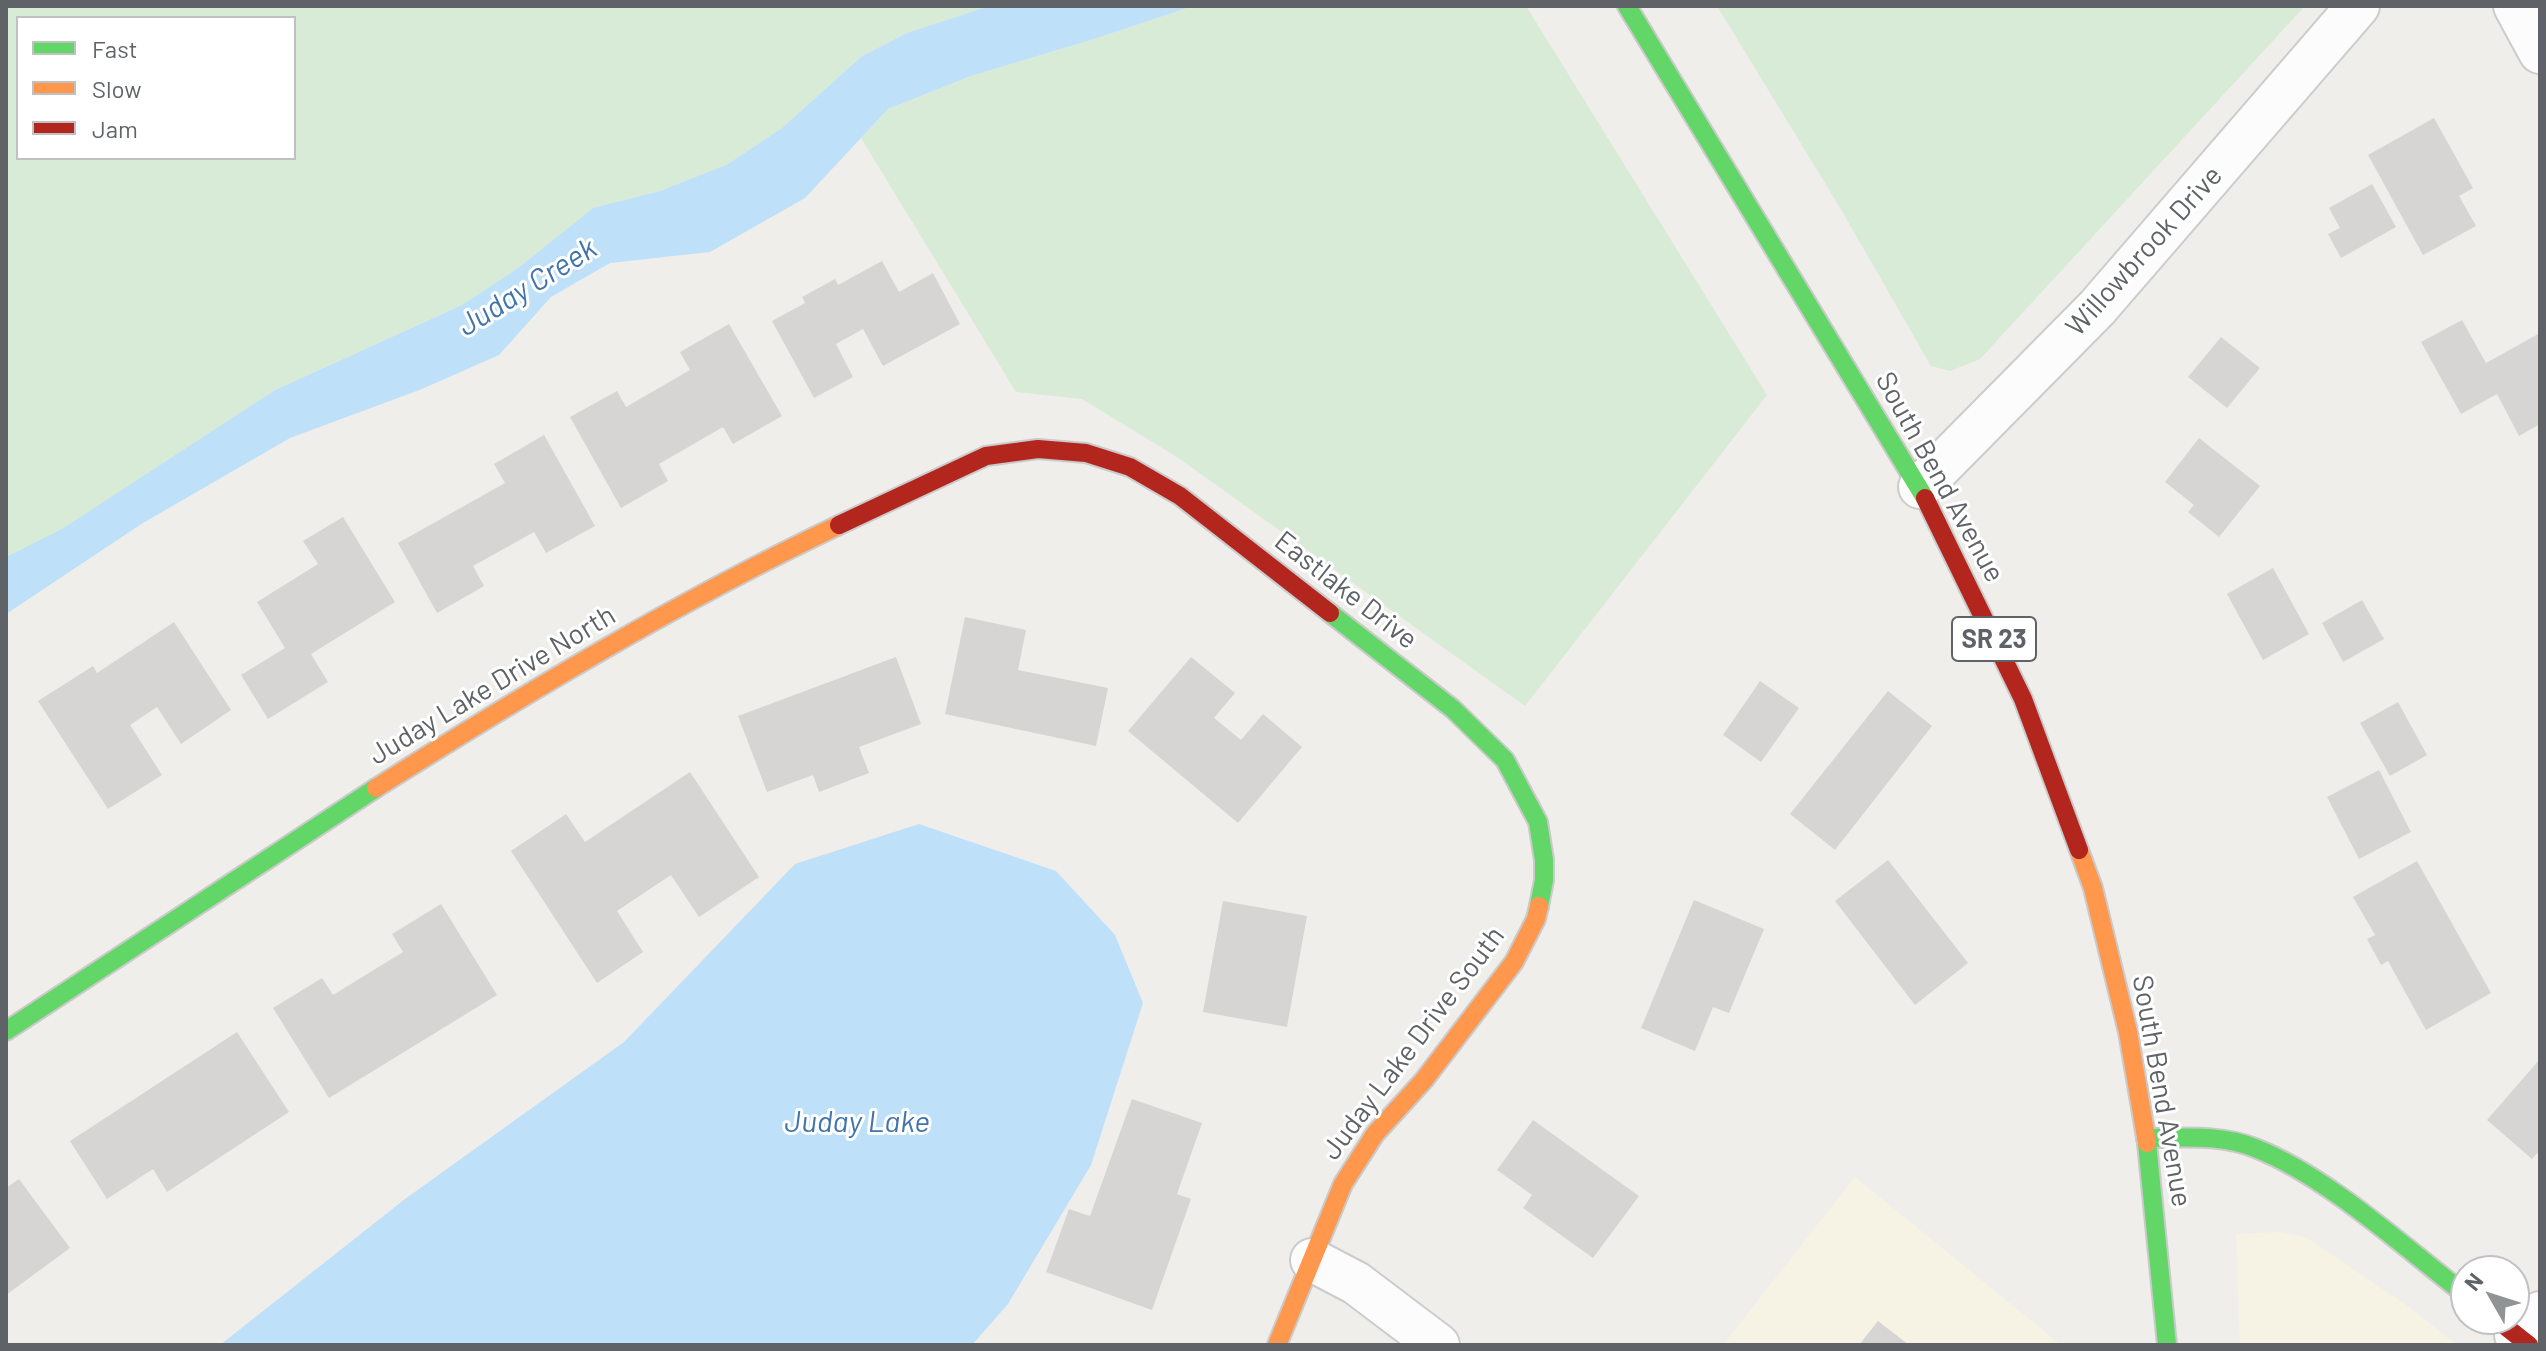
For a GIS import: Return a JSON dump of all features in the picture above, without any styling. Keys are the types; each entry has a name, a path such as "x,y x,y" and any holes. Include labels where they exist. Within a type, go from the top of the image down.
{"street":[{"name":"South Bend Avenue","path":"1627,6 1920,487 2023,699 2093,888 2128,1032 2146,1138 2167,1345"},
{"name":"Willowbrook Drive","path":"1920,487 2097,308 2358,6"},
{"path":"2515,6 2540,52"},
{"name":"Eastlake Drive","path":"1038,449 1086,453 1130,467 1180,496 1453,709 1505,760 1538,822 1544,860"},
{"name":"Juday Lake Drive North","path":"6,1031 379,785 511,702 676,609 823,533 986,456 1038,449"},
{"name":"Juday Lake Drive South","path":"1277,1345 1343,1184 1375,1134 1424,1080 1514,962 1536,919 1544,880 1544,860"},
{"path":"2146,1138 2212,1138 2254,1147 2319,1183 2450,1283"},
{"path":"1312,1260 1356,1283 1438,1345"}],"shaded area":[{"path":"1855,1177 2061,1345 1723,1345"},
{"path":"2279,1232 2307,1238 2413,1310 2457,1345 2240,1345 2236,1234"}],"green space":[{"path":"6,6 989,6 907,33 862,56 782,128 728,164 660,191 593,208 518,268 462,305 275,390 62,530 6,557"},
{"path":"1193,6 1526,6 1767,395 1525,706 1177,457 1082,399 1016,392 861,138 888,109 971,76"},
{"path":"1717,6 2305,6 1980,359 1950,371 1931,366 1839,206"}],"water":[{"name":"Juday Creek","path":"989,6 1193,6 971,76 888,109 805,198 710,252 610,263 551,297 499,355 422,389 290,438 143,523 6,614 6,557 62,529 275,390 462,305 518,268 593,208 660,191 728,164 782,128 862,56 907,33"},
{"name":"Juday Lake","path":"919,824 1056,871 1115,935 1143,1003 1091,1165 1008,1304 972,1345 220,1345 405,1199 624,1042 795,864"}],"building":[{"path":"2434,118 2473,188 2459,196 2476,226 2423,255 2368,155"},
{"path":"2372,184 2396,227 2341,258 2328,234 2340,228 2329,208"},
{"path":"882,261 899,292 933,273 960,324 883,366 863,329 836,344 853,377 814,398 772,321 805,303 802,297 835,279 838,285"},
{"path":"2462,320 2486,363 2540,333 2540,424 2519,436 2497,394 2461,414 2421,342"},
{"path":"729,324 782,416 733,444 723,427 659,464 668,481 621,508 570,417 617,391 626,407 690,370 680,352"},
{"path":"2221,337 2260,368 2227,408 2188,377"},
{"path":"544,435 595,526 546,553 534,532 473,566 484,586 437,613 398,543 505,483 494,464"},
{"path":"2199,438 2260,486 2219,537 2188,512 2194,505 2165,482"},
{"path":"343,517 395,602 311,654 328,682 268,719 241,675 285,648 257,602 318,564 303,541"},
{"path":"2273,568 2309,634 2263,660 2227,594"},
{"path":"2362,600 2384,639 2343,662 2322,623"},
{"path":"965,617 1026,630 1018,670 1108,688 1096,746 945,714"},
{"path":"174,622 231,710 181,744 157,707 130,725 162,775 108,809 38,701 93,666 97,673"},
{"path":"896,657 921,724 859,747 869,773 819,792 813,775 767,792 738,716"},
{"path":"1191,657 1235,693 1214,718 1241,740 1263,714 1302,747 1238,823 1128,731"},
{"path":"1760,681 1799,708 1761,762 1723,735"},
{"path":"1888,691 1932,726 1835,850 1790,814"},
{"path":"2398,702 2427,755 2390,776 2360,723"},
{"path":"2379,770 2411,832 2359,859 2327,797"},
{"path":"690,772 759,877 699,917 671,875 617,911 643,952 597,983 511,851 566,814 585,842"},
{"path":"1888,860 1968,963 1915,1005 1835,901"},
{"path":"2417,861 2491,993 2426,1030 2388,961 2381,965 2367,939 2375,935 2353,897"},
{"path":"1694,900 1764,929 1729,1013 1713,1007 1695,1051 1641,1028"},
{"path":"1223,901 1307,916 1287,1027 1203,1012"},
{"path":"441,904 497,995 329,1098 273,1008 322,978 333,995 403,952 392,934"},
{"path":"237,1032 289,1112 167,1192 153,1169 107,1199 70,1141"},
{"path":"2540,1059 2540,1150 2532,1159 2487,1120"},
{"path":"1132,1099 1202,1123 1177,1194 1191,1199 1152,1310 1046,1272 1069,1209 1090,1216"},
{"path":"1533,1120 1639,1196 1593,1258 1523,1208 1532,1195 1497,1170"},
{"path":"19,1179 70,1248 6,1295 6,1188"},
{"path":"1878,1321 1909,1345 1859,1345"}],"traffic: fast":[{"path":"1627,6 1925,498"},
{"path":"1330,613 1453,709 1505,760 1538,822 1544,860 1539,906"},
{"path":"6,1031 376,788"},
{"path":"2146,1138 2229,1141 2282,1160 2337,1194 2450,1282"},
{"path":"2147,1143 2167,1345"}],"traffic: slow":[{"path":"376,788 604,649 720,585 839,525"},
{"path":"2079,850 2093,888 2128,1032 2147,1143"},
{"path":"1277,1345 1343,1184 1375,1134 1424,1080 1514,962 1536,919 1539,906"}],"traffic: jam":[{"path":"839,525 986,456 1038,449 1086,453 1130,467 1180,496 1330,613"},
{"path":"1925,498 2023,699 2079,850"},
{"path":"2516,1335 2529,1345"}]}
